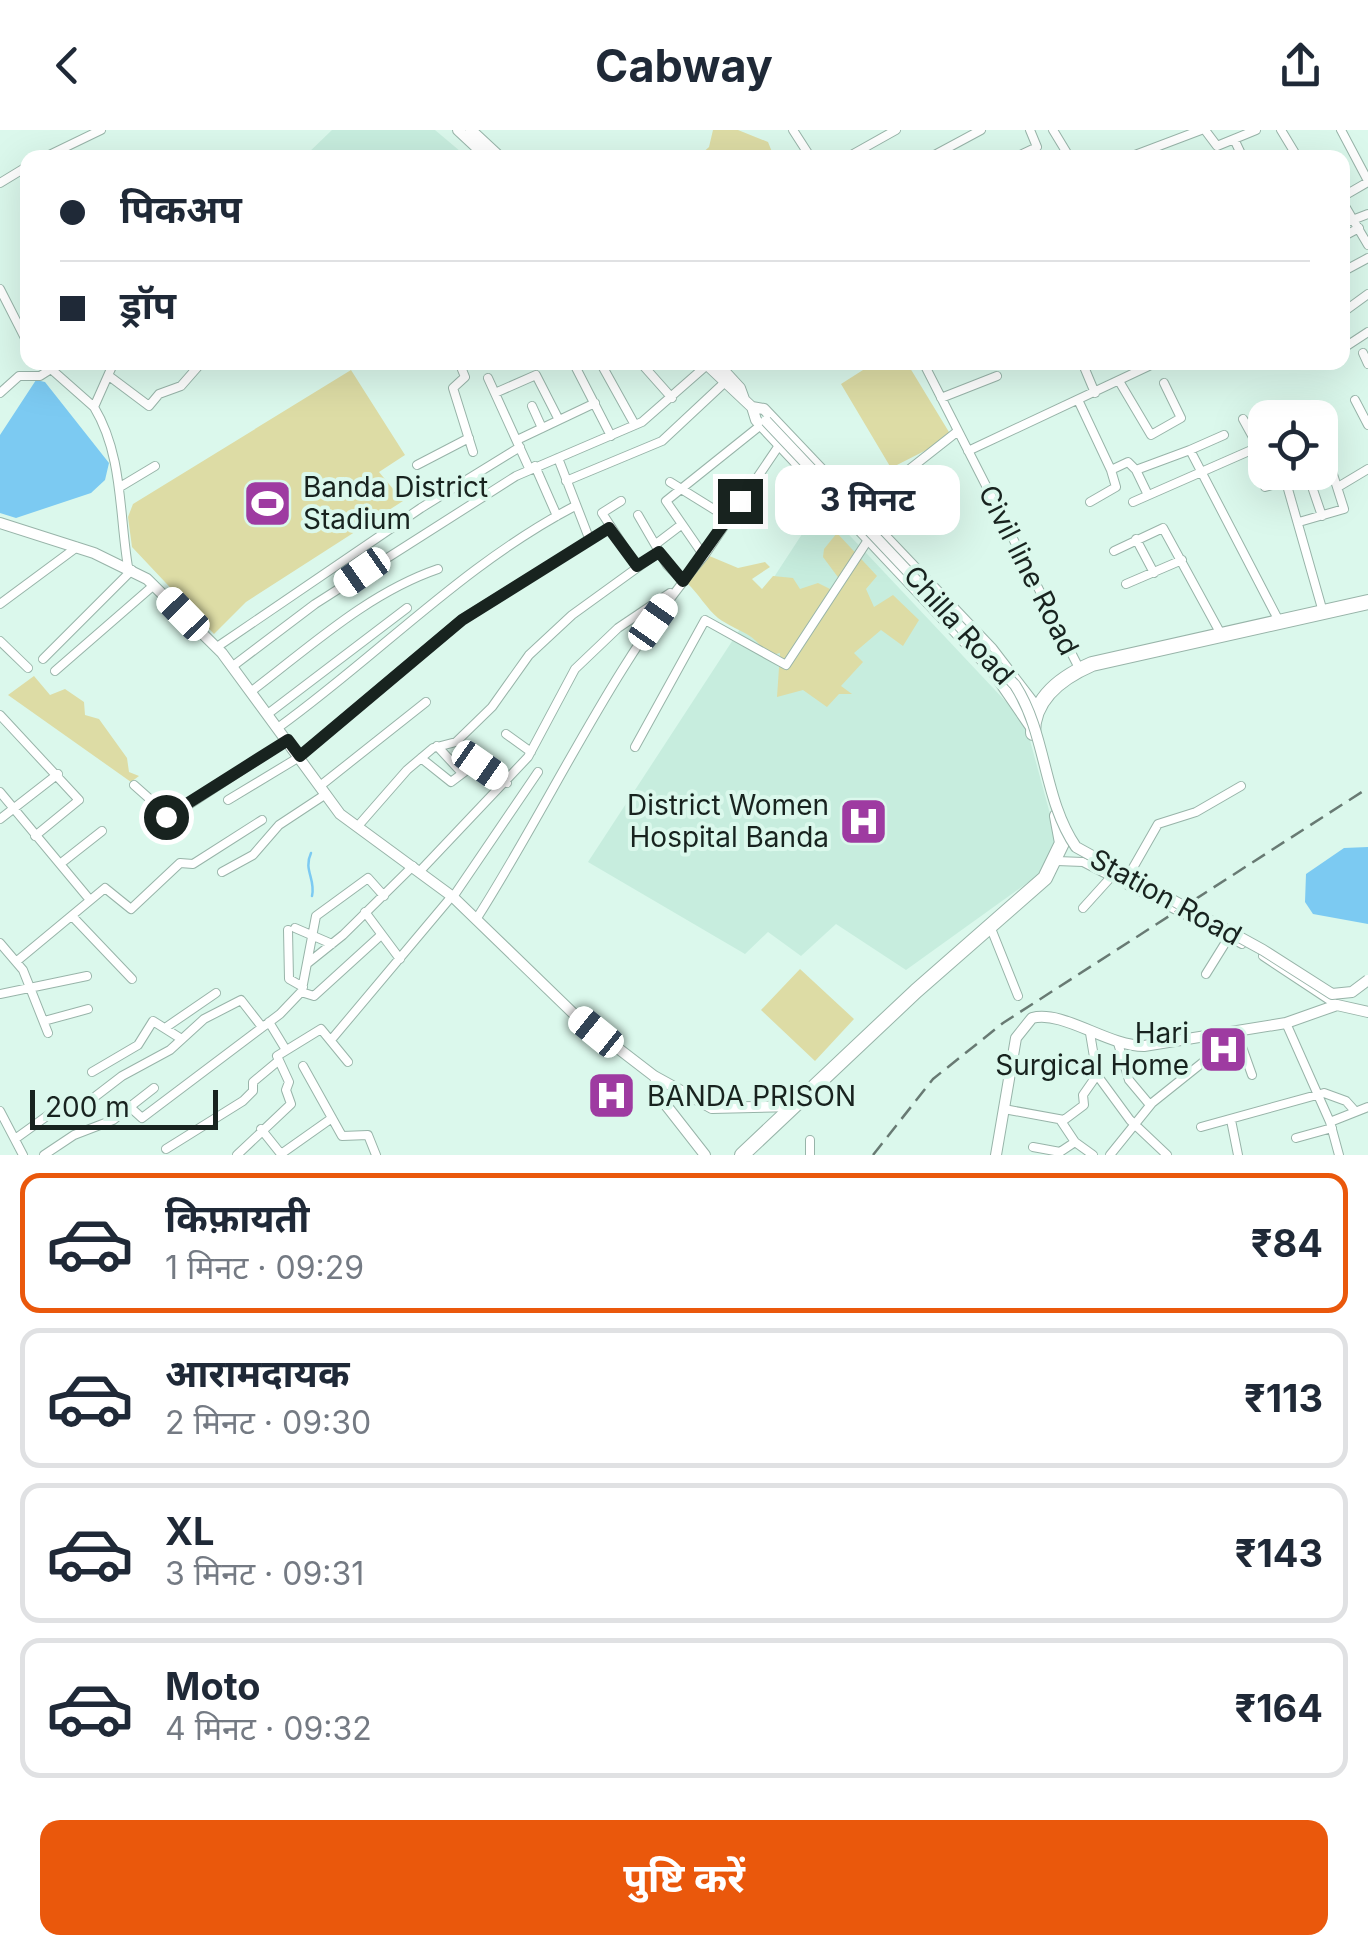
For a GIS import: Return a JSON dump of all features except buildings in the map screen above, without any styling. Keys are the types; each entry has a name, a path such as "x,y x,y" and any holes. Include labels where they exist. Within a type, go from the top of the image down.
{"highway":[{"path":"742,1155 1037,886 1057,862 1061,832 1034,728 1038,708 1052,689 1080,670 1368,602"}],"main road":[{"path":"458,130 483,150"},
{"name":"Chilla Road","path":"714,370 987,652 1015,686 1034,728"},
{"path":"718,370 740,388 748,403 764,410 860,509 992,649 1038,708"},
{"path":"763,423 993,672 1034,728"},
{"path":"0,523 130,568 154,585 218,647 253,690 340,814 452,897 576,1016 654,1076 712,1108 795,1106"},
{"name":"Station Road","path":"1034,728 1062,824 1076,847 1263,950 1332,994 1352,992 1368,978"},
{"path":"996,1155 1016,1038 1022,1024 1046,1016 1118,1043 1144,1046 1286,1022 1337,1005 1368,1012"},
{"path":"654,1076 662,1100 705,1155"}],"street":[{"path":"60,150 101,130"},
{"path":"860,150 896,130"},
{"path":"944,150 981,130"},
{"path":"1030,130 1037,147 1031,150"},
{"path":"1149,150 1203,130 1214,146 1256,130"},
{"path":"1341,130 1368,182"},
{"path":"1234,139 1239,150"},
{"path":"953,145 956,150"},
{"path":"1350,213 1368,245"},
{"path":"1350,230 1368,214"},
{"path":"1350,225 1356,225"},
{"path":"0,292 20,329"},
{"path":"1362,353 1368,364"},
{"path":"0,393 28,370"},
{"path":"25,375 38,377 53,370 94,407 109,433 130,568 43,658"},
{"path":"94,407 111,370"},
{"path":"109,376 149,406 159,394 181,386 195,370"},
{"path":"462,370 465,377 453,388 473,452"},
{"path":"578,370 611,436"},
{"path":"604,370 632,427 637,452"},
{"path":"647,370 672,398"},
{"path":"233,666 315,604 532,467 632,427 702,370"},
{"name":"Civil line Road","path":"927,370 1080,670"},
{"path":"1085,370 1095,393"},
{"path":"968,451 1034,418 1079,402 1134,370"},
{"path":"495,393 536,375 559,420"},
{"path":"941,398 997,376"},
{"path":"488,378 557,516"},
{"path":"1119,381 1151,435 1182,418 1164,383"},
{"path":"566,480 662,441 724,384"},
{"path":"1355,400 1368,425"},
{"path":"1079,402 1116,487 1090,502"},
{"path":"218,647 542,428 595,403"},
{"path":"532,406 542,428"},
{"path":"1243,419 1248,430"},
{"path":"704,556 666,503 763,423"},
{"path":"860,509 958,432"},
{"path":"1136,470 1224,435"},
{"path":"416,466 469,438"},
{"path":"477,918 518,853 611,683 780,444"},
{"path":"1190,450 1279,621"},
{"path":"1133,502 1248,451"},
{"path":"558,458 589,538"},
{"path":"1111,470 1128,462 1148,494"},
{"path":"120,488 154,466"},
{"path":"1299,522 1344,509 1338,487 1368,470"},
{"path":"670,482 728,518"},
{"path":"1289,490 1323,612"},
{"path":"1314,490 1322,516"},
{"path":"621,500 602,511 609,528 637,566"},
{"path":"279,727 363,662 444,589 508,543 575,506"},
{"path":"638,515 683,581"},
{"path":"358,826 421,758 437,746 456,742 501,698 529,655 572,615 637,566 682,525"},
{"path":"228,800 300,756 462,620 609,528"},
{"path":"1114,550 1164,528 1222,636"},
{"path":"635,748 705,620 786,665 868,540"},
{"path":"1136,540 1154,573"},
{"path":"0,604 77,547"},
{"path":"1126,584 1182,560"},
{"path":"253,690 357,612 402,583 438,569"},
{"path":"56,671 154,585"},
{"path":"308,963 416,869 506,783 532,752 575,669 618,628 674,591"},
{"path":"269,713 407,608"},
{"path":"0,641 28,668"},
{"path":"222,872 253,855 278,825 426,702"},
{"path":"0,715 58,774 79,803 34,836"},
{"path":"506,734 532,752"},
{"path":"134,785 170,817 288,740"},
{"path":"437,746 462,773"},
{"path":"421,758 451,782 478,764 506,783"},
{"path":"331,1040 452,897 538,772"},
{"path":"0,819 58,774"},
{"path":"1124,884 1158,824 1196,812 1241,786"},
{"path":"0,792 90,900"},
{"path":"18,961 107,888 131,909 180,863 192,864 262,820"},
{"path":"60,864 102,830"},
{"path":"1057,862 1083,862 1229,937 1337,1005"},
{"path":"1083,908 1111,877"},
{"path":"131,1108 142,1118 265,1024 303,988 316,916 350,896 365,880 371,879 384,896"},
{"path":"365,912 400,959"},
{"path":"72,916 132,979"},
{"path":"1212,917 1338,991 1368,978"},
{"path":"990,926 1018,996"},
{"path":"332,944 292,929 289,979 314,996 380,936"},
{"path":"1206,974 1229,937"},
{"path":"0,943 18,961 48,1033"},
{"path":"0,994 87,976"},
{"path":"165,1028 216,993"},
{"path":"92,1099 122,1076 168,1052 204,1019 240,1000 286,1050"},
{"path":"44,1021 88,1009"},
{"path":"92,1072 138,1045 153,1021 180,1038"},
{"path":"1286,1022 1331,1125 1339,1155"},
{"path":"237,1155 291,1104 286,1090 290,1082 276,1058 319,1030 348,1062"},
{"path":"1237,1032 1252,1075"},
{"path":"1090,1033 1097,1074 1135,1125 1167,1155"},
{"path":"1118,1043 1129,1080 1150,1105"},
{"path":"1110,1155 1150,1105 1207,1059"},
{"path":"166,1149 244,1101 252,1094 253,1082 277,1062"},
{"path":"303,1066 344,1138 368,1135 376,1155"},
{"path":"1061,1121 1084,1105 1083,1095 1097,1074"},
{"path":"44,1155 131,1108 154,1088"},
{"path":"1201,1128 1318,1094 1338,1096 1354,1111"},
{"path":"15,1139 65,1103"},
{"path":"1296,1138 1368,1107"},
{"path":"1004,1110 1061,1121 1075,1142 1093,1155"},
{"path":"0,1111 23,1155"},
{"path":"260,1130 282,1155 332,1118"},
{"path":"1231,1120 1238,1155"},
{"path":"810,1140 810,1155"},
{"path":"1033,1147 1060,1152 1075,1142"}],"shaded area":[{"path":"332,130 435,130 459,150 311,150"},
{"path":"713,130 738,130 768,142 771,150 706,150"},
{"name":"Banda District Stadium","path":"351,370 405,455 379,472 403,501 246,602 214,634 132,547 128,517 133,504"},
{"path":"863,370 911,370 952,437 891,468 841,384"},
{"path":"821,505 1025,722 1058,843 1041,873 906,970 836,924 801,956 768,932 745,954 588,862"},
{"path":"837,533 877,576 866,589 874,607 893,595 919,620 903,646 881,630 854,653 863,662 841,686 852,694 839,694 827,707 803,690 777,697 780,653 767,656 752,637 714,614 687,583 707,555 738,568 765,562 770,567 752,579 762,589 773,576 793,578 800,589 818,583 834,591 843,584 823,557 824,549"},
{"path":"34,676 50,695 65,689 84,702 85,715 99,719 127,758 129,772 139,776 131,782 8,695"},
{"path":"800,969 854,1019 815,1061 761,1010"}],"water":[{"path":"36,380 45,382 109,463 105,480 91,493 16,518 0,513 0,435"},
{"path":"1368,847 1368,924 1313,914 1305,902 1306,874 1344,848"}],"waterway":[{"path":"311,853 308,864 312,896"}],"railway":[{"path":"873,1155 933,1079 1003,1023 1368,788"}],"place":[{"name":"Banda District Stadium","path":"268,503"},
{"name":"District Women Hospital Banda","path":"864,821"},
{"name":"Hari Surgical Home","path":"1224,1049"},
{"name":"BANDA PRISON","path":"612,1096"}],"route":[{"path":"166,817 288,740 300,756 462,620 609,528 637,566 659,552 683,581 740,501"}]}
